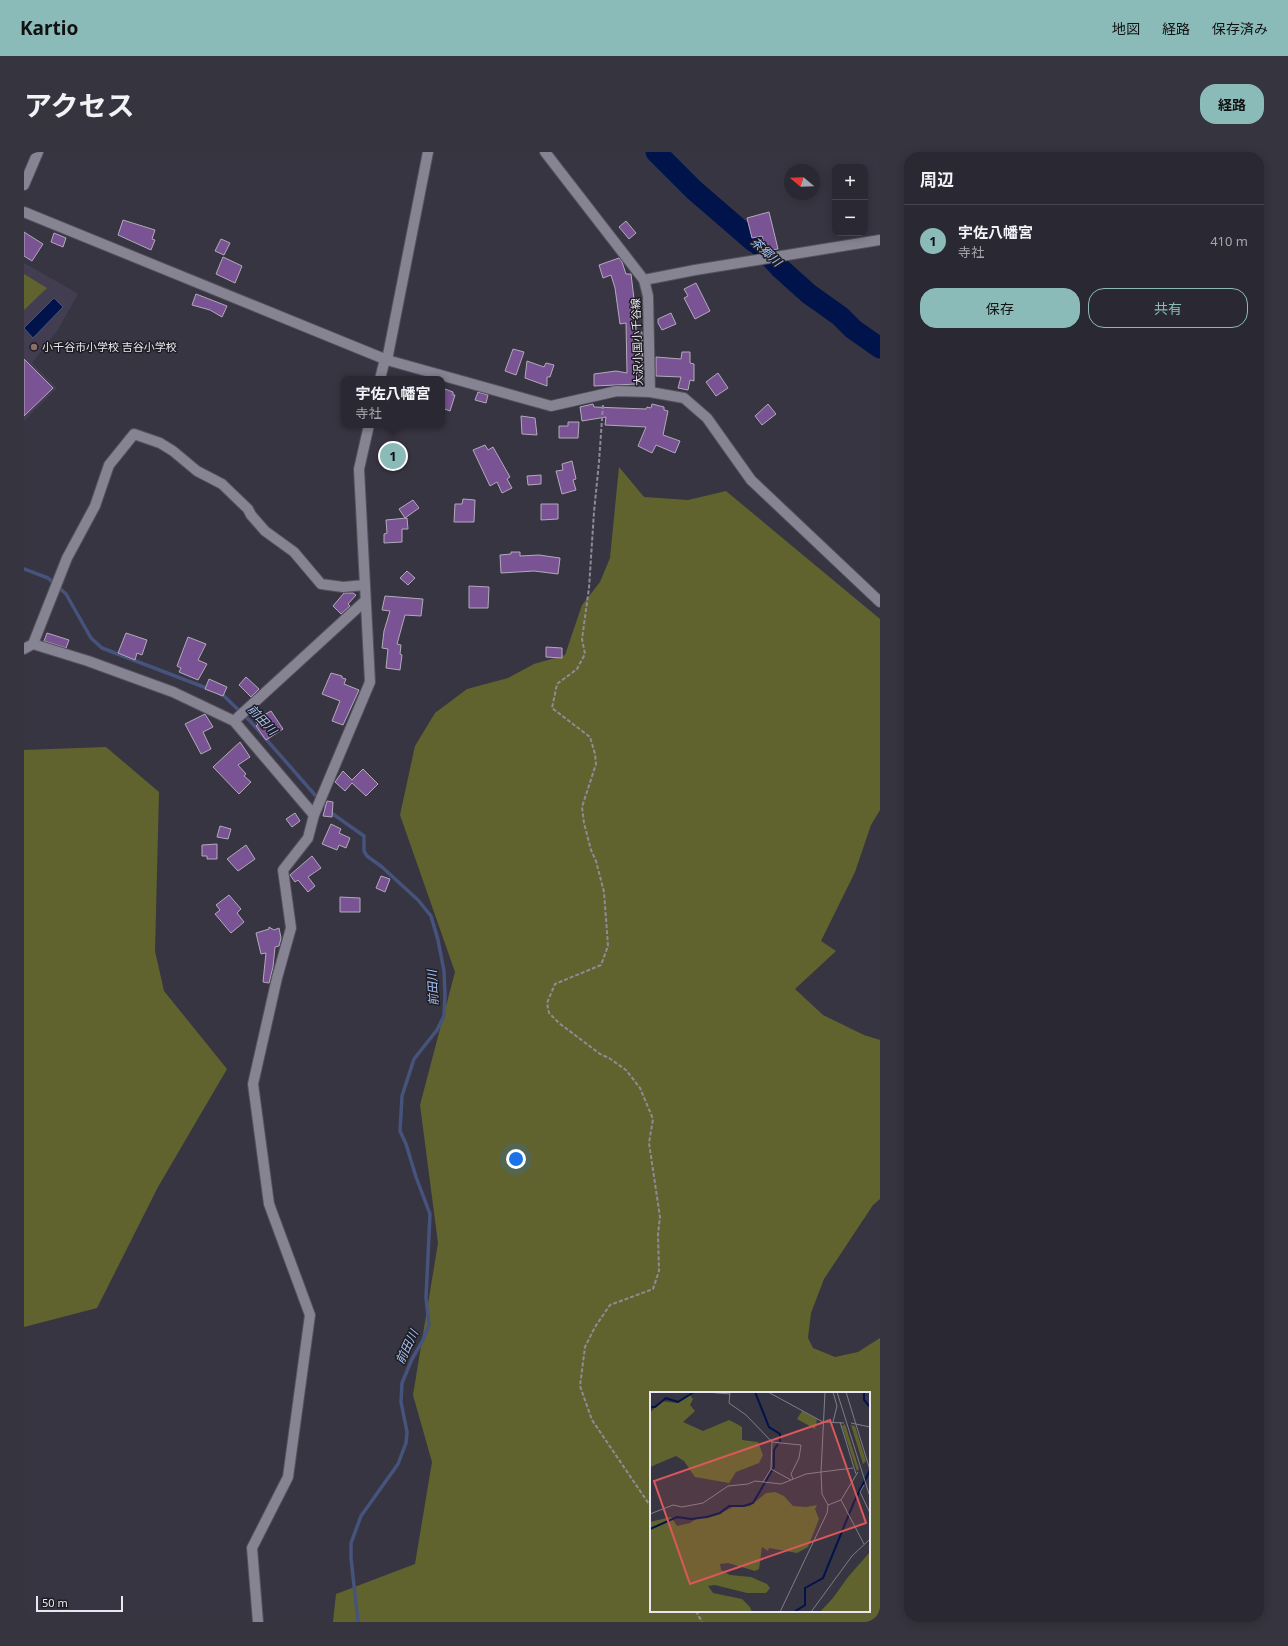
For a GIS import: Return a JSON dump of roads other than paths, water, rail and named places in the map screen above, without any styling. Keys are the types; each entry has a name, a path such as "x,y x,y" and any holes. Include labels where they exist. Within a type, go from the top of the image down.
{"street":[{"path":"24,185 38,152"},
{"path":"381,376 386,359 428,152"},
{"name":"大沢小国小千谷線","path":"545,152 644,280 648,296 650,392 684,398 707,418 751,480 880,602"},
{"path":"24,212 386,359 551,406 617,391 650,392"},
{"path":"644,280 695,270 880,240"},
{"path":"258,1622 252,1548 288,1477 310,1315 269,1204 252,1084 277,978 291,928 283,870 308,838 314,815 370,682 359,470 368,428"},
{"path":"314,815 234,721 173,692 88,661 29,647 67,558 95,506 109,464 134,434 160,443 173,451 197,471 222,484 248,509 251,515 265,531 294,552 321,584 343,587 365,585"},
{"path":"234,721 365,601"}],"waterway":[{"name":"茶郷川","path":"656,152 694,190 759,245 780,268 809,294 840,316 853,329 880,348"},
{"name":"前田川","path":"24,569 48,578 66,594 91,638 102,648 209,689"},
{"name":"前田川","path":"220,694 251,722 330,812 364,836 364,851 367,856 382,867 418,900 431,916 438,940 444,971 444,1016 437,1030 414,1059 402,1096 400,1131 406,1144 416,1177 430,1214 426,1298 429,1325 402,1383 401,1402 407,1432 406,1443 398,1464 361,1516 351,1543 351,1558 358,1622"}],"place":[{"name":"小千谷市小学校 吉谷小学校","path":"34,347"},
{"name":"宇佐八幡宮","path":"393,456"}]}
